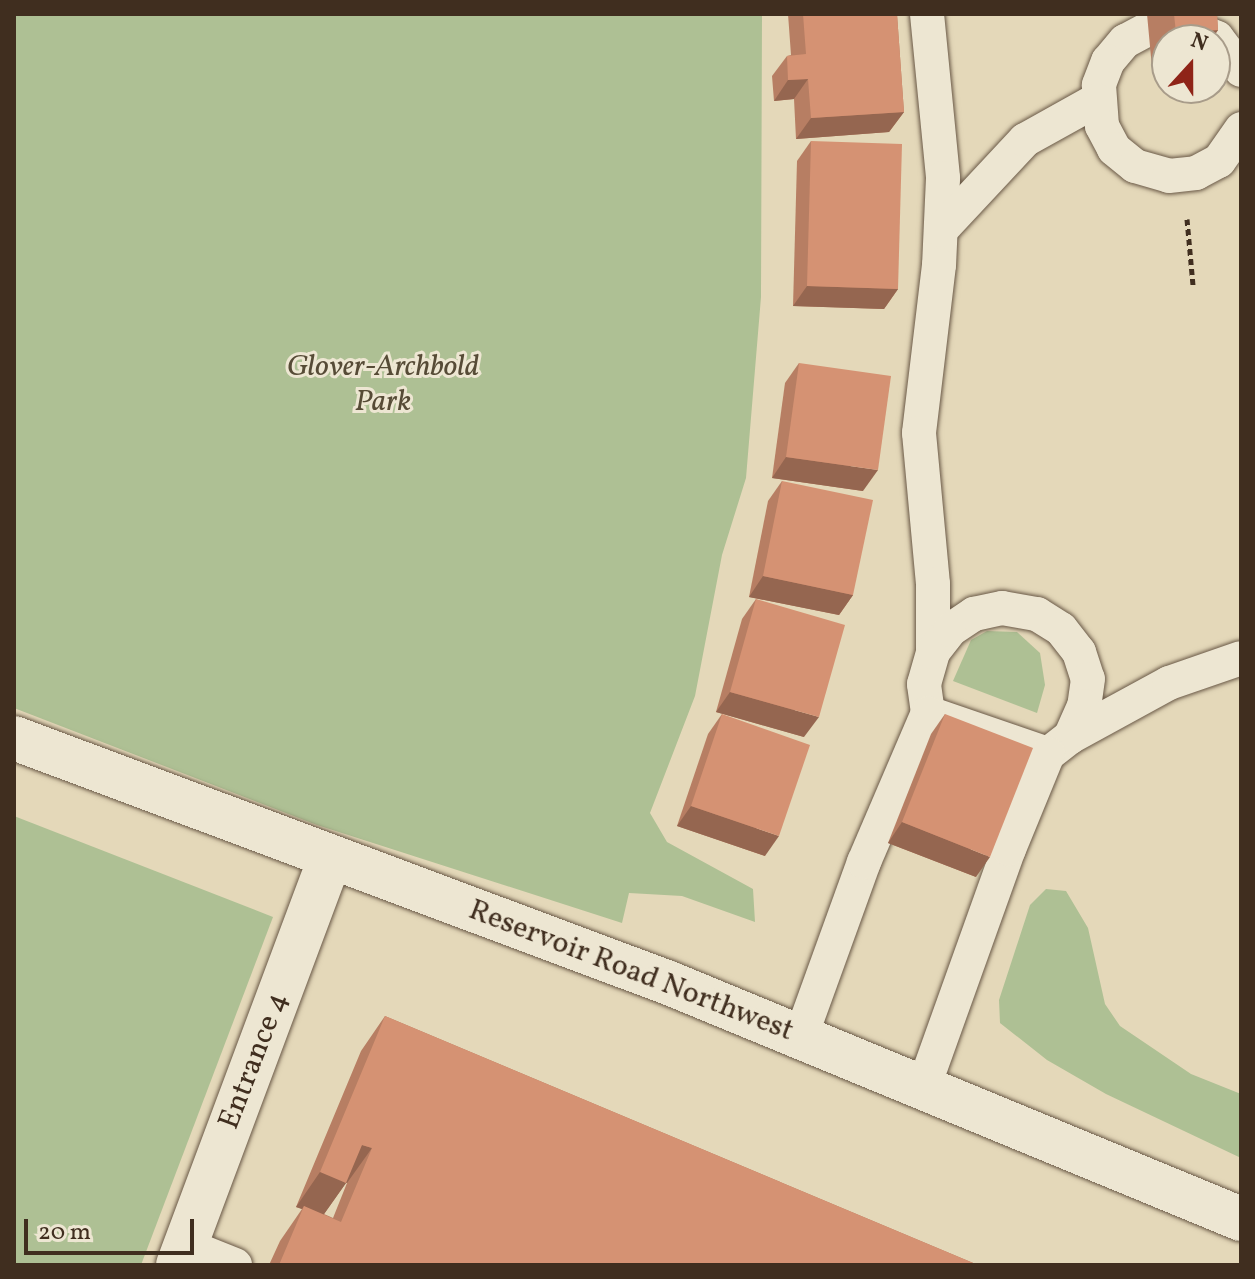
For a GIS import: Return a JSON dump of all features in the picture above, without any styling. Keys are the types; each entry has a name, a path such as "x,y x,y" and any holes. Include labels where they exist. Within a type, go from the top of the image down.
{"main road":[{"name":"Reservoir Road Northwest","path":"14,738 801,1036 1241,1219"},
{"name":"Entrance 4","path":"182,1255 330,858"}],"lane":[{"path":"801,1036 864,862 928,713 924,684 933,652 933,584 919,433 941,230 943,178 927,14"},
{"path":"1148,29 1125,41 1108,61 1097,100 1102,126 1114,149 1135,166 1169,176 1183,174 1219,161 1241,129"},
{"path":"941,230 1025,140 1097,100"},
{"path":"924,1086 1059,746 1084,706 1088,679 1079,652 1061,629 1037,614 985,610 950,630 933,652"},
{"path":"928,713 1059,746 1169,683 1241,658"},
{"path":"182,1255 235,1265"}],"path":[{"path":"1183,174 1193,285"}],"green space":[{"name":"Glover-Archbold Park","path":"14,14 762,14 761,297 746,478 722,555 695,696 650,813 667,842 753,889 755,922 682,896 629,893 622,923 317,825 14,708"},
{"path":"987,631 1017,632 1040,653 1045,685 1037,713 953,681 971,640"},
{"path":"14,816 273,917 141,1265 14,1265"},
{"path":"1046,889 1066,891 1088,928 1105,1004 1120,1026 1191,1074 1241,1094 1241,1158 1106,1094 1047,1060 1000,1023 999,1000 1030,905"}],"building":[{"path":"803,14 897,14 904,112 811,118 808,79 788,80 787,56 806,54"},
{"path":"1174,14 1217,14 1218,24 1175,24"},
{"path":"811,141 902,144 898,289 807,286"},
{"path":"799,363 891,376 878,470 786,457"},
{"path":"782,481 873,500 853,595 763,576"},
{"path":"756,599 845,625 819,717 730,692"},
{"path":"722,714 810,745 779,836 691,806"},
{"path":"945,714 1033,748 990,857 902,822"},
{"path":"385,1016 978,1265 279,1265 304,1206 341,1222 372,1148 362,1145 346,1183 320,1172"}]}
